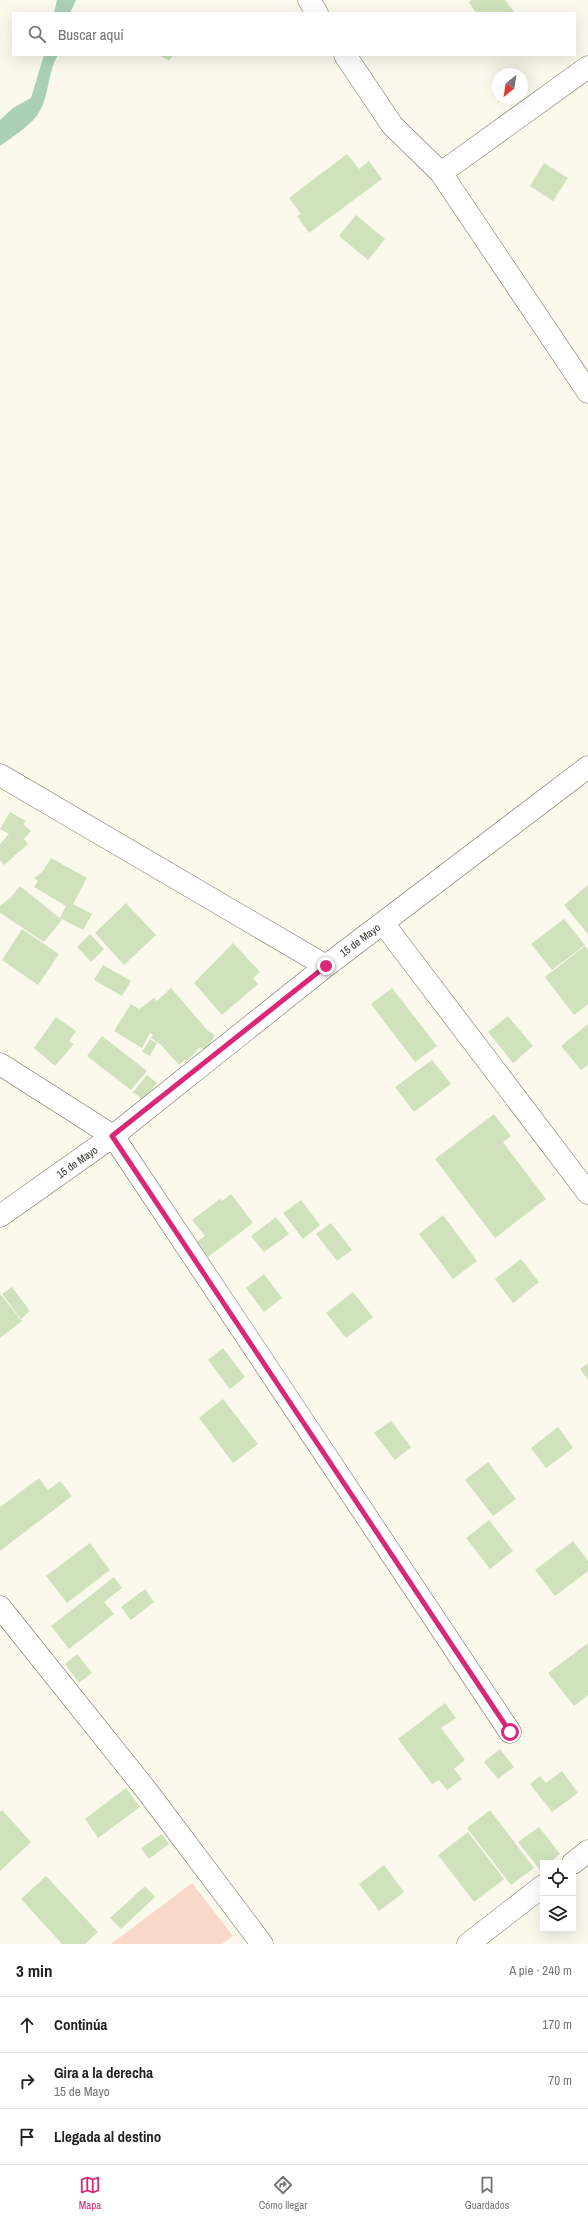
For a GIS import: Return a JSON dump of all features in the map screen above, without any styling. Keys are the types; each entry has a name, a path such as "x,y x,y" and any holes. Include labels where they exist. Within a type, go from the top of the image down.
{"street":[{"path":"309,0 316,12"},
{"path":"346,56 392,125 441,173 588,392"},
{"path":"441,173 588,67"},
{"name":"15 de Mayo","path":"0,1216 112,1136 326,966 588,768"},
{"path":"0,776 326,966"},
{"path":"383,923 588,1194"},
{"path":"0,1064 112,1136 510,1732"},
{"path":"0,1607 147,1791 262,1944"},
{"path":"576,1861 588,1852"},
{"path":"468,1944 540,1888"}],"shaded area":[{"path":"57,0 76,0 70,12 54,12"},
{"path":"44,56 57,56 52,69 45,100 38,114 30,123 0,146 0,120 13,108 31,98"},
{"path":"192,1883 233,1936 222,1944 111,1944"}],"building":[{"path":"471,0 505,0 514,12 475,12 469,2"},
{"path":"161,56 172,56 169,61"},
{"path":"347,154 359,169 369,161 382,179 309,233 297,216 301,214 289,198"},
{"path":"544,163 568,178 553,201 530,186"},
{"path":"356,215 385,239 368,260 339,236"},
{"path":"10,812 26,821 23,824 31,831 24,839 28,844 4,865 0,860 0,844 9,834 0,829"},
{"path":"51,858 87,878 73,904 92,914 83,930 60,918 66,906 34,887 38,881 34,878 43,871"},
{"path":"588,885 588,934 564,905"},
{"path":"20,886 62,920 44,942 0,913 0,906 11,897"},
{"path":"126,903 156,935 124,965 95,933"},
{"path":"564,919 585,945 552,970 531,944"},
{"path":"22,929 59,954 38,985 2,960"},
{"path":"90,934 104,949 91,962 77,947"},
{"path":"233,943 260,972 253,978 258,984 222,1015 194,983"},
{"path":"585,946 588,949 588,1004 574,1015 545,977"},
{"path":"103,965 131,981 122,996 94,980"},
{"path":"171,988 208,1031 215,1035 206,1051 200,1047 187,1061 185,1060 179,1065 161,1045 151,1038 153,1035 150,1033 142,1048 114,1031 131,1004 139,1009 154,998 157,1001"},
{"path":"392,988 437,1046 415,1062 371,1004"},
{"path":"508,1016 533,1046 513,1063 488,1032"},
{"path":"56,1017 76,1031 69,1041 74,1044 55,1066 34,1048"},
{"path":"588,1024 588,1065 581,1070 561,1046"},
{"path":"102,1036 147,1071 131,1090 87,1056"},
{"path":"150,1039 157,1043 150,1056 142,1052"},
{"path":"432,1060 451,1084 414,1112 395,1087"},
{"path":"147,1075 157,1083 143,1100 133,1092"},
{"path":"494,1114 511,1136 503,1142 546,1199 495,1238 435,1159"},
{"path":"231,1194 253,1223 208,1257 196,1242 205,1236 192,1220 220,1199 222,1201"},
{"path":"301,1200 320,1225 303,1239 283,1213"},
{"path":"443,1215 477,1261 453,1279 419,1234"},
{"path":"276,1217 289,1234 264,1252 251,1236"},
{"path":"331,1223 352,1250 337,1261 316,1234"},
{"path":"521,1259 539,1282 513,1303 495,1279"},
{"path":"264,1274 282,1298 264,1312 246,1288"},
{"path":"12,1287 30,1311 21,1319 2,1294"},
{"path":"353,1292 373,1317 346,1338 326,1313"},
{"path":"0,1294 22,1321 0,1338"},
{"path":"223,1348 245,1377 230,1389 208,1360"},
{"path":"588,1363 588,1380 580,1369"},
{"path":"223,1399 258,1444 233,1463 199,1418"},
{"path":"391,1421 411,1447 395,1460 374,1433"},
{"path":"558,1427 573,1448 546,1468 531,1448"},
{"path":"488,1462 516,1499 493,1516 465,1480"},
{"path":"39,1478 48,1490 60,1481 72,1496 0,1551 0,1507"},
{"path":"489,1520 513,1551 490,1569 466,1538"},
{"path":"573,1541 588,1561 588,1571 555,1596 535,1570"},
{"path":"90,1543 110,1570 67,1603 46,1576"},
{"path":"114,1577 122,1588 104,1602 114,1614 69,1649 51,1626"},
{"path":"145,1589 154,1602 131,1620 121,1607"},
{"path":"588,1643 588,1695 574,1706 548,1673"},
{"path":"77,1654 92,1673 79,1683 65,1664"},
{"path":"445,1703 456,1718 441,1728 465,1760 454,1769 462,1779 447,1790 439,1780 432,1784 398,1739"},
{"path":"500,1749 514,1767 498,1779 484,1762"},
{"path":"562,1771 578,1793 552,1812 530,1784 540,1776 546,1783"},
{"path":"126,1788 140,1807 98,1838 85,1819"},
{"path":"2,1810 31,1842 0,1871 0,1812"},
{"path":"490,1810 534,1868 511,1885 467,1828"},
{"path":"539,1827 560,1854 553,1860 540,1860 540,1870 518,1842"},
{"path":"468,1832 504,1879 474,1902 438,1855"},
{"path":"162,1834 169,1844 149,1859 141,1848"},
{"path":"384,1865 404,1892 379,1911 359,1884"},
{"path":"46,1876 98,1932 85,1944 62,1944 21,1899"},
{"path":"145,1886 155,1897 121,1929 110,1918"}],"route":[{"path":"326,966 112,1136 510,1732"}]}
